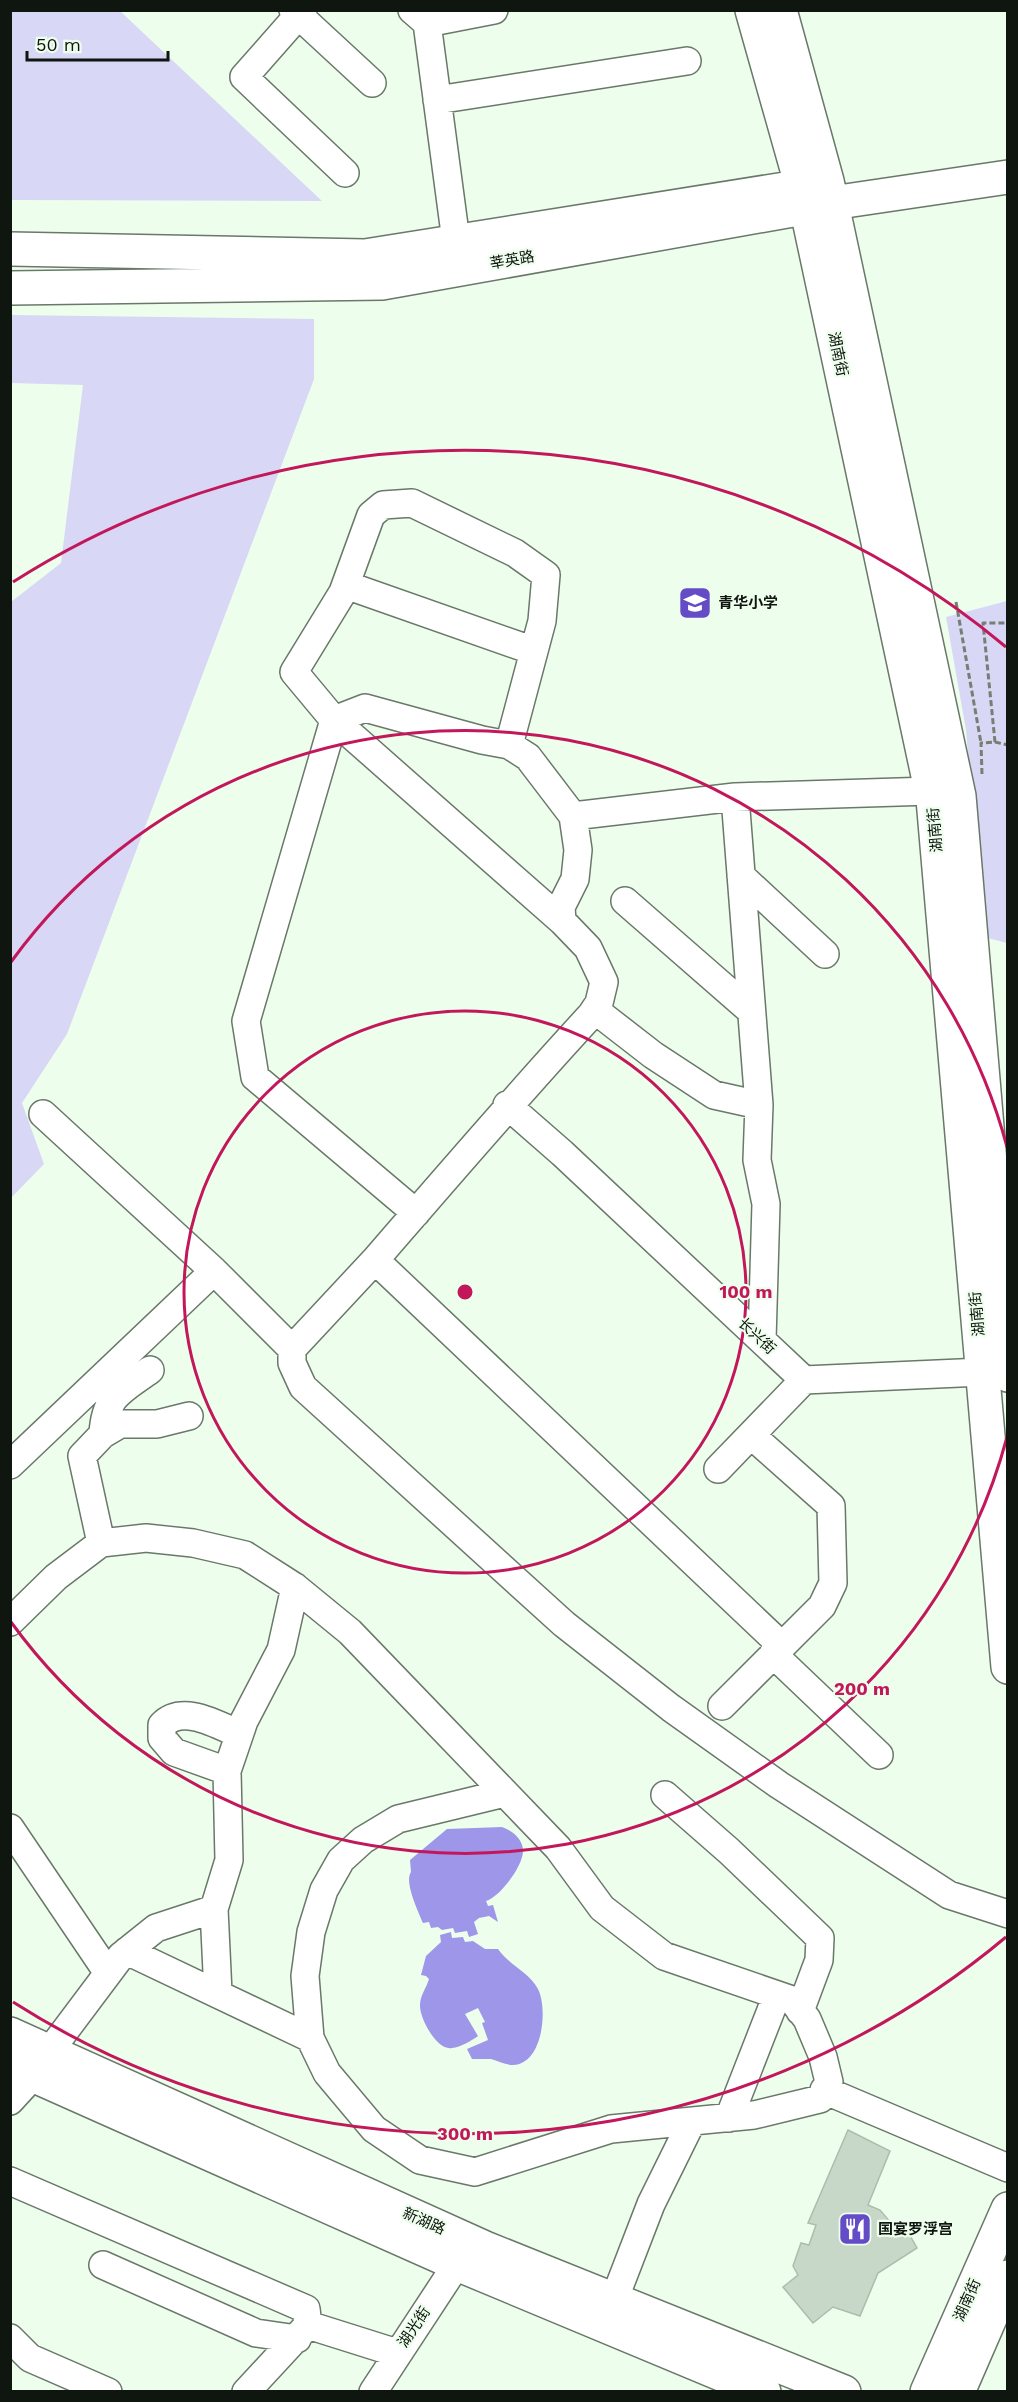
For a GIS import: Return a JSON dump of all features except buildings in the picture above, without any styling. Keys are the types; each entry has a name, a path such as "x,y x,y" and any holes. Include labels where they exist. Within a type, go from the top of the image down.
{"main road":[{"name":"湖南街","path":"752,10 817,195 959,796 1001,1371 1008,1667"},
{"name":"湖南街","path":"780,10 931,791 1001,1371"},
{"name":"莘英路","path":"10,288 382,283 1008,154"},
{"name":"莘英路","path":"10,249 365,256 817,195 1008,177"},
{"name":"新湖路","path":"10,2034 31,2064 457,2264 764,2391"},
{"name":"新湖路","path":"31,2064 844,2391"},
{"name":"湖南街","path":"927,2391 1008,2209"},
{"name":"湖南街","path":"958,2391 1008,2277"}],"street":[{"path":"456,242 424,15 494,10"},
{"path":"345,173 244,77 298,12 372,83"},
{"path":"437,100 687,61"},
{"path":"509,745 542,621 546,575 515,553 412,503 382,505 371,515 346,585 294,672 334,720 562,921 588,948 604,982 595,1010 507,1105 375,1260 292,1350 292,1363 303,1387 573,1631 671,1708 779,1785 949,1895 1008,1914"},
{"path":"346,585 534,651"},
{"path":"334,720 365,708 482,740 509,745 528,757 573,816 578,850 575,879 561,907 562,921"},
{"path":"334,720 246,1021 255,1077 416,1213"},
{"path":"573,816 735,797 931,791"},
{"path":"735,797 759,1105 757,1160 766,1204 762,1340"},
{"path":"741,876 825,954"},
{"path":"625,901 751,1011"},
{"path":"595,1010 653,1055 714,1095 759,1105"},
{"name":"长兴街","path":"507,1105 562,1153 804,1380"},
{"path":"43,1114 214,1271 292,1350"},
{"path":"375,1260 778,1650 879,1755"},
{"path":"10,1465 214,1271"},
{"path":"103,1434 104,1415 114,1397 150,1370"},
{"path":"718,1468 804,1380 1001,1371"},
{"path":"101,1543 82,1456 103,1434 120,1424 156,1424 189,1416"},
{"path":"722,1706 822,1606 833,1582 831,1506 751,1435"},
{"path":"10,1622 56,1577 101,1543 146,1538 244,1555 295,1587 350,1632 558,1848 602,1908 664,1956 792,2000 807,2019 823,2057 829,2082 820,2099 754,2115 691,2123 611,2129 475,2172 420,2160 374,2129 327,2073 310,2038 305,1976 311,1932 324,1890 341,1860 363,1840 398,1819 505,1793"},
{"path":"218,1993 214,1909 229,1860 227,1771 239,1734 281,1650 295,1587"},
{"path":"285,1632 311,1622 334,1619"},
{"path":"227,1771 174,1752 162,1738 162,1725 169,1718 185,1714 239,1734"},
{"path":"665,1795 729,1851 820,1938 819,1960 800,2011"},
{"path":"10,1828 108,1973"},
{"path":"10,2101 31,2064 127,1951 156,1928 214,1909"},
{"path":"127,1951 310,2038"},
{"path":"729,2118 777,1995"},
{"path":"824,2090 1008,2168"},
{"path":"614,2300 651,2204 691,2123"},
{"path":"10,2181 306,2309 302,2332 246,2391"},
{"name":"湖光街","path":"373,2391 457,2264"},
{"path":"103,2265 256,2333 302,2332 397,2353"},
{"path":"10,2338 30,2358 108,2391"}],"path":[{"path":"957,602 981,743"},
{"path":"995,742 983,623 1008,623"}],"shaded area":[{"path":"120,10 322,201 11,200 11,11"},
{"path":"11,315 314,319 314,379 67,1034 22,1103 44,1164 11,1198 11,602 61,563 83,385 11,383"},
{"path":"1007,601 1007,943 984,937 966,730 946,617"},
{"path":"502,1827 517,1836 523,1851 519,1865 510,1880 498,1894 486,1901 488,1906 493,1905 498,1922 489,1916 479,1918 474,1922 478,1934 469,1937 467,1931 455,1933 453,1928 442,1930 438,1927 431,1928 429,1922 423,1923 410,1889 410,1860 447,1829"},
{"path":"451,1932 452,1938 463,1937 465,1942 473,1941 485,1949 498,1949 530,1978 538,1989 543,2009 540,2034 531,2056 523,2062 513,2065 491,2059 472,2059 467,2049 488,2040 482,2023 485,2022 478,2008 465,2014 478,2036 459,2046 446,2048 441,2045 426,2026 420,2002 429,1979 421,1975 426,1956 441,1942 440,1935"}],"place":[{"name":"青华小学","path":"695,603"},
{"name":"国宴罗浮宫","path":"855,2229"}]}
